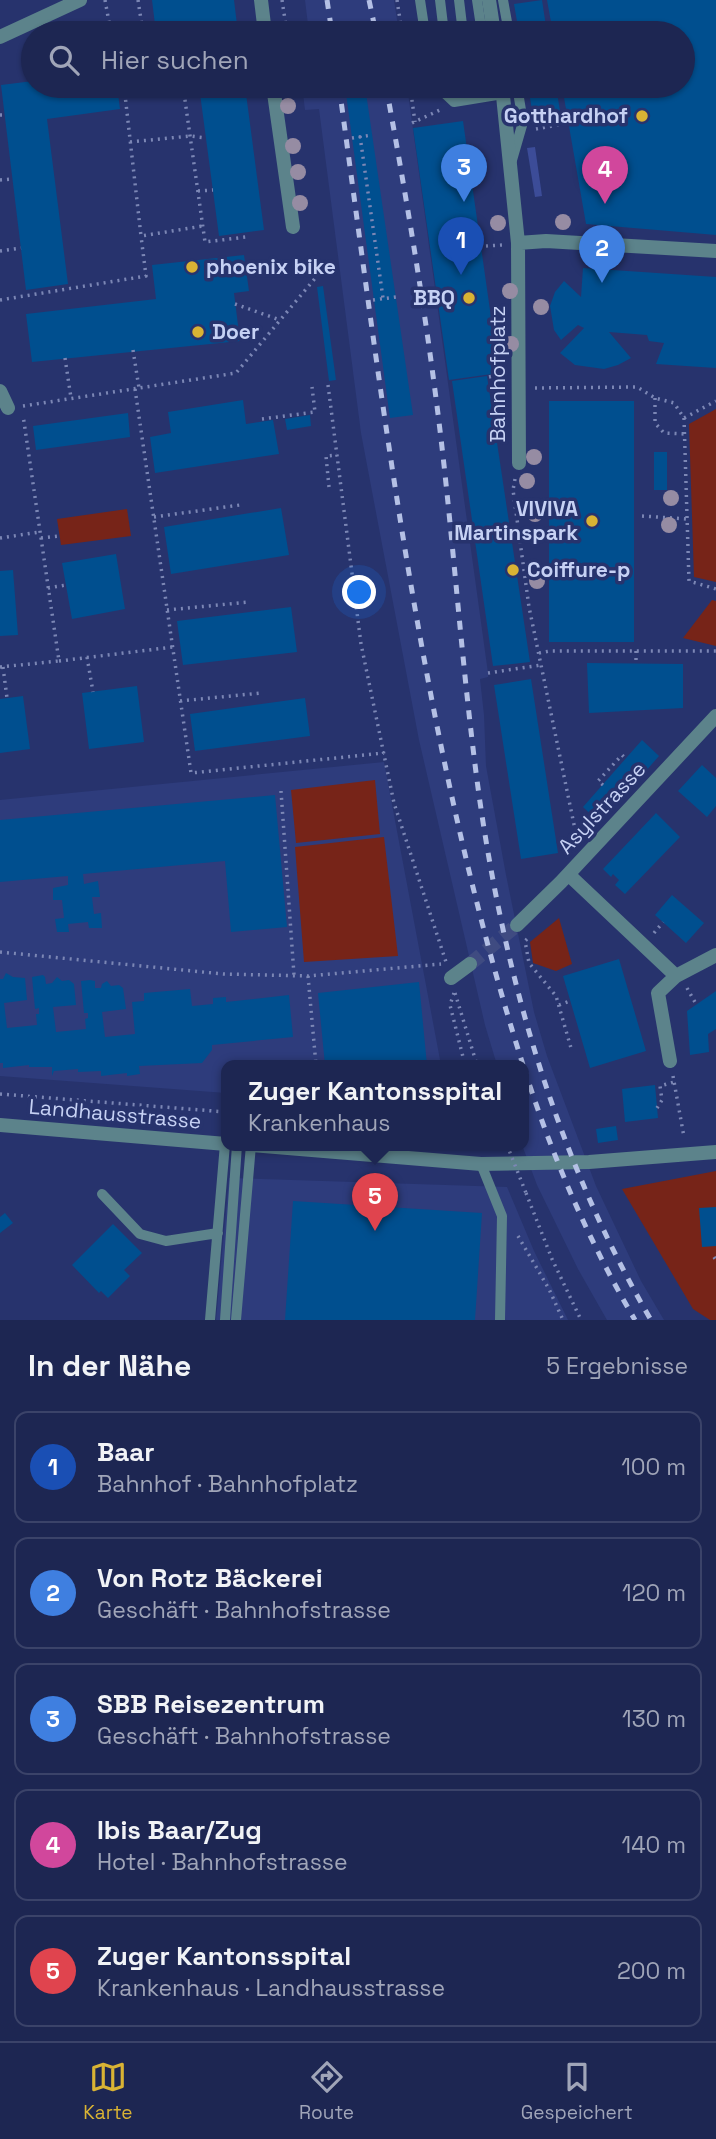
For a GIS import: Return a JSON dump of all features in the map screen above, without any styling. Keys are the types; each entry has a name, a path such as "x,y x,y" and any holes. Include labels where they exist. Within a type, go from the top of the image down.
{"street":[{"path":"35,21 80,0"},
{"path":"261,0 264,21"},
{"path":"489,0 492,21"},
{"path":"0,37 21,27"},
{"path":"275,98 293,227"},
{"name":"Bahnhofplatz","path":"502,98 518,243 519,463"},
{"path":"518,243 546,241 716,251"},
{"path":"0,391 15,407"},
{"name":"Asylstrasse","path":"517,925 569,874 716,716"},
{"path":"569,874 676,976"},
{"path":"670,1060 658,993 676,976 716,955"},
{"path":"448,971 470,964"},
{"name":"Landhausstrasse","path":"0,1125 221,1143"},
{"path":"323,1151 481,1164 589,1162 716,1152"}],"lane":[{"path":"420,0 423,21"},
{"path":"440,0 443,21"},
{"path":"458,0 461,21"},
{"path":"477,0 480,21"},
{"path":"503,0 507,21"},
{"path":"450,98 454,102"},
{"path":"454,98 454,102"},
{"path":"454,102 479,98"},
{"path":"510,167 523,122 519,98"},
{"path":"210,1320 228,1151"},
{"path":"225,1320 229,1151"},
{"path":"236,1320 250,1151"},
{"path":"481,1164 502,1216 500,1320"},
{"path":"102,1194 140,1234 166,1241 218,1233"}],"path":[{"path":"105,0 109,21"},
{"path":"138,0 141,21"},
{"path":"282,0 285,21"},
{"path":"397,0 400,21"},
{"path":"0,300 146,276 125,98"},
{"path":"185,98 205,242 246,237"},
{"path":"411,98 414,123 454,102"},
{"path":"520,132 568,122"},
{"path":"352,138 372,135"},
{"path":"130,142 190,136 206,138"},
{"path":"360,136 383,298"},
{"path":"0,180 13,178"},
{"path":"198,191 213,190"},
{"path":"141,236 203,226"},
{"path":"0,251 21,248"},
{"path":"59,661 40,532 15,407 236,373 322,270"},
{"path":"373,300 396,297"},
{"path":"235,303 280,320"},
{"path":"133,350 191,773 384,753"},
{"path":"65,358 71,399"},
{"path":"0,952 223,974 308,976 448,971 394,803 361,645 328,385"},
{"path":"262,419 315,412 313,387"},
{"path":"519,389 636,387 656,398 674,403 684,418 689,581 716,589"},
{"path":"656,398 655,423 664,433 685,434"},
{"path":"684,418 716,401"},
{"path":"329,487 326,456 337,455"},
{"path":"519,463 513,490 528,607 581,860"},
{"path":"154,517 240,505"},
{"path":"642,516 687,519"},
{"path":"0,538 40,532"},
{"path":"41,538 59,536"},
{"path":"48,588 66,585"},
{"path":"167,610 249,602"},
{"path":"8,698 1,667 173,647"},
{"path":"636,651 636,664"},
{"path":"539,653 716,652"},
{"path":"87,657 93,692"},
{"path":"488,673 541,665"},
{"path":"180,701 261,693"},
{"path":"603,785 598,780 622,755 625,758"},
{"path":"281,791 294,975"},
{"path":"535,932 525,941 529,963 556,996 571,1048"},
{"path":"308,976 316,1060"},
{"path":"464,1060 450,1005 454,991 475,1060"},
{"path":"691,994 696,1004"},
{"path":"559,1005 570,1001"},
{"path":"670,1060 685,1139"},
{"path":"657,1108 662,1100 660,1086 674,1082"},
{"path":"0,1094 221,1112"},
{"path":"509,1151 552,1259 581,1320"},
{"path":"515,1230 564,1320"}],"shaded area":[{"path":"305,0 394,0 397,21 308,21"},
{"path":"304,98 409,98 488,673 488,677 480,679 486,766 534,1012 547,1056 596,1186 641,1281 664,1320 607,1320 578,1269 537,1185 524,1151 529,1151 529,1060 496,1060 485,1025 419,740 361,433 319,109 305,110"},
{"path":"535,147 542,196 535,197 527,148"},
{"path":"716,409 716,582 694,577 689,424"},
{"path":"127,509 131,536 61,545 57,519"},
{"path":"712,600 716,601 716,646 683,638"},
{"path":"384,762 440,1060 221,1060 221,1093 0,1076 0,800"},
{"path":"375,780 380,834 296,843 291,790"},
{"path":"384,837 398,956 304,962 295,847"},
{"path":"559,918 572,964 556,971 533,963 530,942"},
{"path":"716,1171 716,1320 710,1320 693,1309 622,1189"},
{"path":"229,1178 507,1187 534,1251 568,1320 216,1320"}],"building":[{"path":"152,0 234,0 237,21 155,21"},
{"path":"542,0 545,21 517,21 514,4"},
{"name":"Gotthardhof","path":"547,0 716,0 716,235 586,224 564,98 695,98 695,21 551,21"},
{"path":"21,82 21,98 119,98 120,109 47,119 68,284 26,290 1,85"},
{"path":"201,98 247,98 264,230 219,236"},
{"path":"347,98 367,98 413,415 390,418"},
{"path":"530,98 558,98 560,111 533,116"},
{"path":"463,121 499,373 449,380 413,128"},
{"path":"244,255 249,291 234,293 240,341 32,362 26,314 156,299 152,265"},
{"path":"321,263 322,276 315,277 314,264"},
{"path":"583,268 716,277 716,368 656,364 664,343 649,341 647,335 609,332 631,358 604,369 575,365 560,353 584,328 578,325 561,340 554,330 550,306 555,292 564,281 581,297"},
{"path":"323,286 336,380 329,381 317,287"},
{"path":"487,376 530,662 493,666 452,381"},
{"path":"243,400 246,424 273,420 279,454 155,473 150,437 171,433 168,412"},
{"name":"VIVIVA Martinspark","path":"549,401 634,401 634,642 549,642"},
{"path":"128,413 130,437 36,450 33,426"},
{"path":"310,415 311,426 287,430 285,419"},
{"path":"654,452 667,452 667,490 654,490"},
{"path":"281,508 289,555 171,574 164,527"},
{"path":"116,554 125,609 72,619 62,563"},
{"path":"13,570 18,635 0,636 0,571"},
{"path":"291,607 297,652 183,665 177,621"},
{"path":"587,663 683,664 683,708 589,713"},
{"path":"531,679 558,853 521,859 494,685"},
{"path":"137,686 144,742 89,749 82,693"},
{"path":"23,696 30,749 0,753 0,699"},
{"path":"305,698 310,736 195,751 190,714"},
{"path":"642,740 659,756 600,823 583,807"},
{"path":"702,765 716,778 716,806 707,817 678,791"},
{"path":"275,795 287,927 231,932 225,861 83,874 84,884 98,881 100,897 92,897 94,914 101,913 102,928 89,928 88,922 68,924 69,932 57,932 55,919 64,918 62,900 53,900 53,888 68,885 68,876 0,882 0,820"},
{"path":"656,813 680,837 625,894 615,885 619,880 603,869"},
{"path":"672,895 704,923 686,943 655,915"},
{"path":"619,959 646,1051 590,1068 563,976"},
{"path":"6,973 25,978 27,1000 4,1003 7,1028 37,1025 36,1014 39,1014 39,1008 35,1009 32,977 43,975 46,984 52,983 57,977 74,984 76,1005 53,1007 56,1032 86,1029 85,1019 88,1018 88,1013 84,1013 81,981 90,980 95,981 95,988 101,988 107,981 111,986 119,985 123,988 126,1009 102,1012 105,1037 135,1034 132,1002 144,1001 144,993 190,989 192,1006 213,1004 213,998 226,997 226,1002 289,995 293,1037 212,1045 212,1050 202,1063 139,1066 140,1074 127,1076 127,1073 101,1076 101,1071 78,1072 78,1069 54,1071 52,1076 52,1067 29,1065 3,1068 3,1063 0,1063 0,979 3,979"},
{"path":"419,982 427,1060 325,1060 318,993"},
{"path":"716,991 716,1029 708,1034 709,1052 690,1055 687,1011"},
{"path":"655,1085 658,1118 625,1122 622,1089"},
{"path":"616,1126 618,1140 598,1143 596,1129"},
{"path":"293,1201 482,1213 475,1320 285,1320"},
{"path":"716,1207 716,1246 702,1247 699,1208"},
{"path":"5,1213 13,1223 0,1233 0,1217"},
{"path":"113,1224 142,1253 124,1270 130,1276 108,1298 101,1291 99,1293 72,1265"}],"tunnel":[{"path":"470,964 517,925"}],"railway":[{"path":"327,0 330,21"},
{"path":"369,0 373,21"},
{"path":"341,98 390,456 432,702 488,945 522,1060"},
{"path":"388,98 432,370 479,795 504,932 520,1000 562,1132 588,1196 651,1320"},
{"path":"529,1082 572,1197 635,1320"}],"place":[{"name":"Gotthardhof","path":"642,116"},
{"name":"SBB Reisezentrum","path":"464,202"},
{"name":"Ibis Baar/Zug","path":"605,204"},
{"name":"phoenix bike","path":"192,267"},
{"name":"Baar","path":"461,275"},
{"name":"Von Rotz Bäckerei","path":"602,283"},
{"name":"BBQ","path":"469,298"},
{"name":"Doer","path":"198,332"},
{"name":"VIVIVA Martinspark","path":"592,521"},
{"name":"Coiffure-p","path":"513,570"},
{"name":"Zuger Kantonsspital","path":"375,1231"}]}
